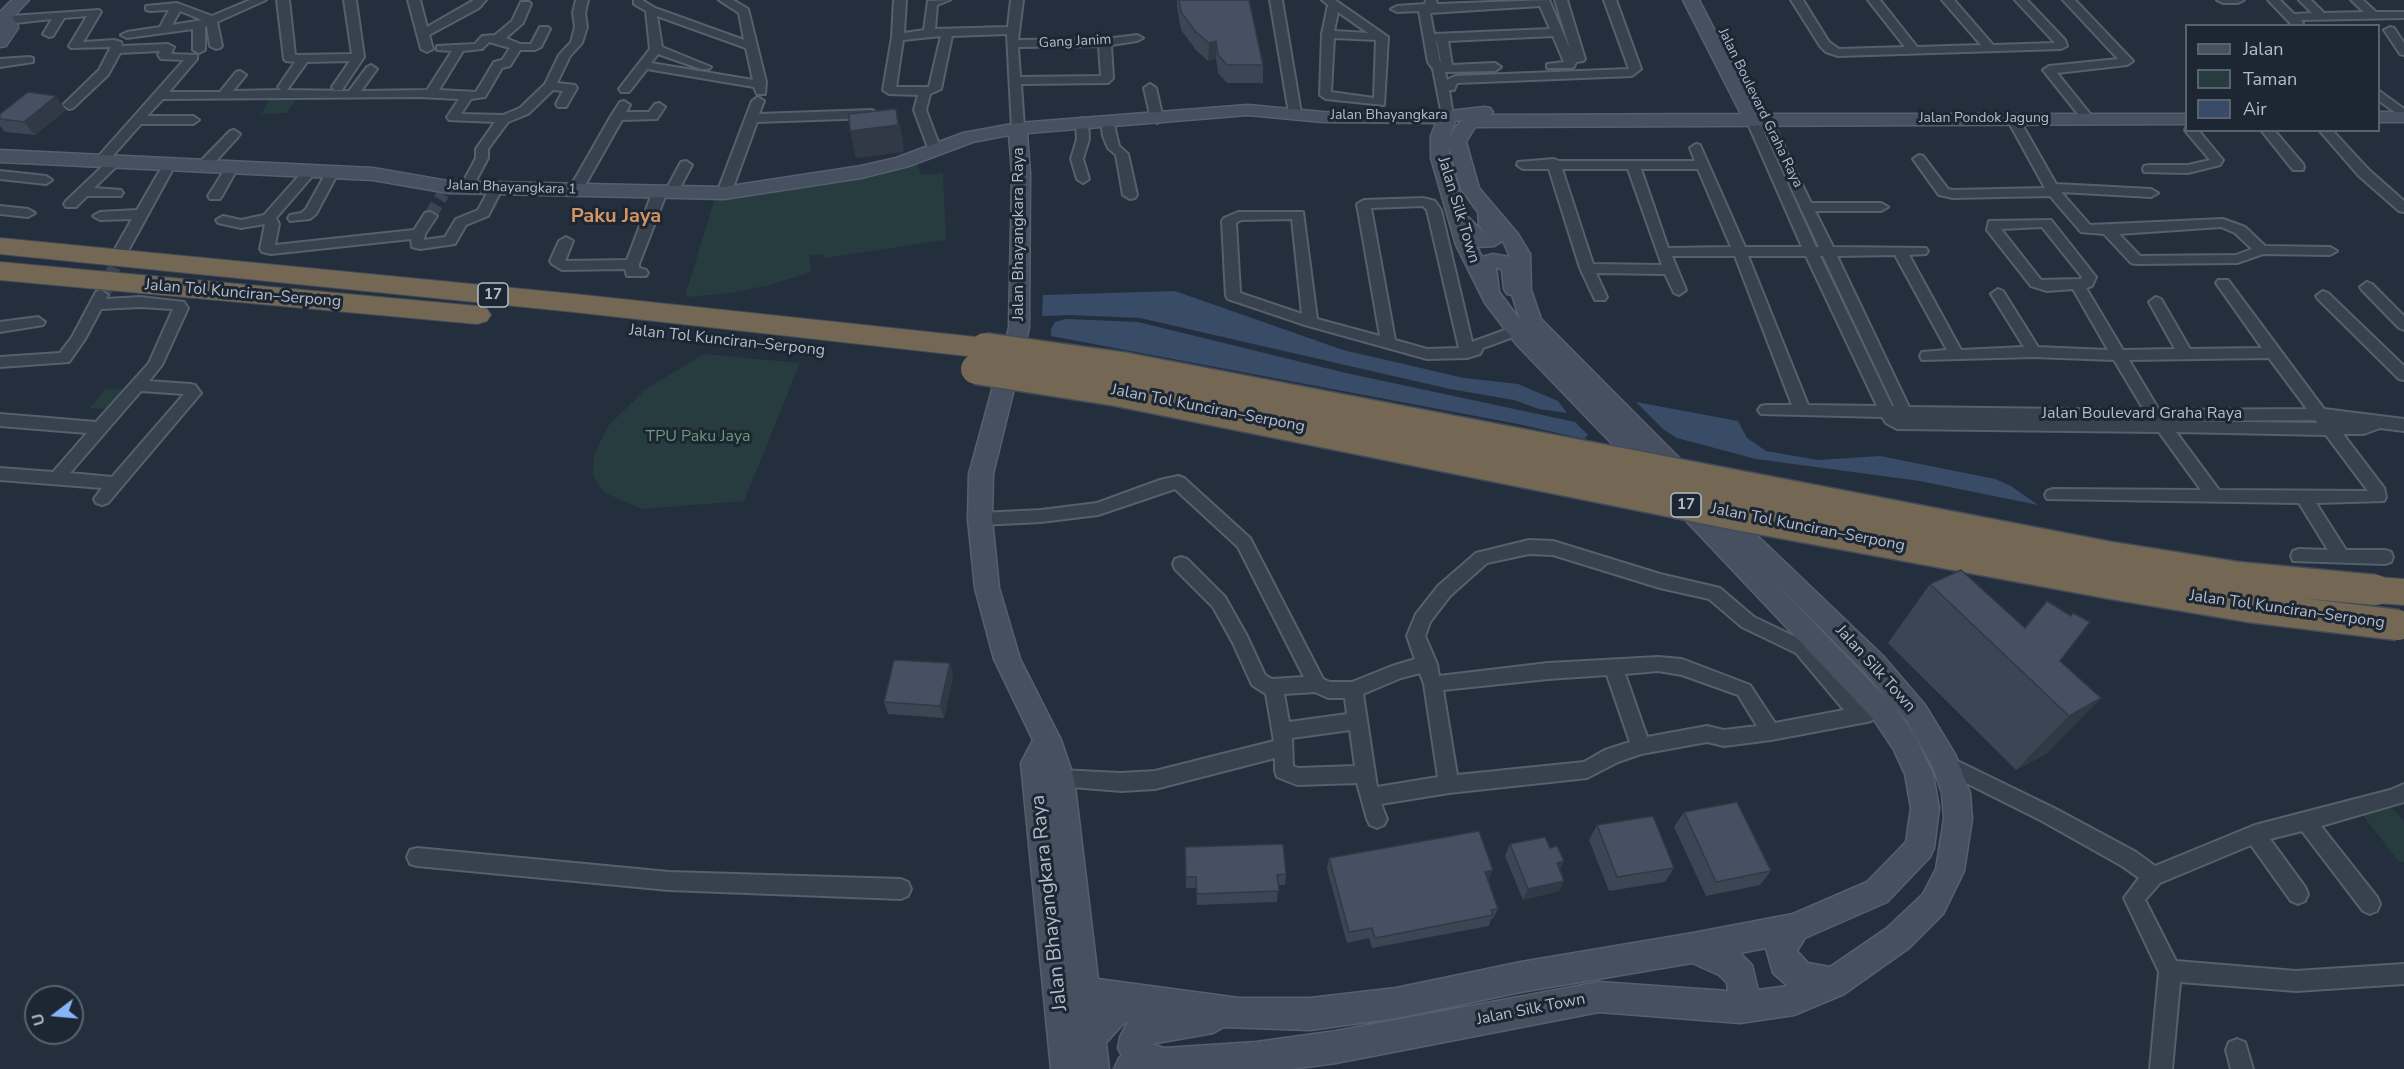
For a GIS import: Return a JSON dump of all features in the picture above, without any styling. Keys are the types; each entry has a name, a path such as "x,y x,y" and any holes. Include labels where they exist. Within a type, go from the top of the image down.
{"highway":[{"name":"Jalan Tol Kunciran–Serpong","path":"0,246 586,304 980,358 1117,391 1737,515 2249,607 2401,625"},
{"name":"Jalan Tol Kunciran–Serpong","path":"0,271 980,358 1121,366 2106,556 2238,577 2390,591"}],"main road":[{"path":"0,42 10,28 9,23 2,21 21,0"},
{"name":"Jalan Boulevard Graha Raya","path":"1691,0 1761,115"},
{"name":"Jalan Boulevard Graha Raya","path":"1707,0 1761,115"},
{"name":"Jalan Bhayangkara","path":"1018,128 1248,110 1323,117 1393,119 1447,117 1492,111 1761,115"},
{"name":"Jalan Bhayangkara","path":"1469,123 1484,120 1761,115"},
{"name":"Jalan Pondok Jagung","path":"1761,115 2185,123"},
{"path":"2380,117 2404,116"},
{"name":"Jalan Silk Town","path":"1085,992 1239,1014 1310,1014 1396,1003 1521,977 1693,948 1794,928 1877,892 1920,848 1925,808 1919,774 1904,742 1871,714 1520,336 1492,298 1477,271 1457,218 1440,158 1440,136 1447,117"},
{"path":"1393,119 1413,126 1440,158"},
{"name":"Jalan Silk Town","path":"1130,1069 1163,1064 1256,1064 1599,997 1740,1007 1794,1000 1833,983 1898,938 1933,904 1950,871 1958,819 1956,793 1945,763 1916,713 1874,664 1707,500 1532,322 1524,302 1520,254 1511,238 1470,189 1457,142 1460,133 1469,123"},
{"name":"Jalan Bhayangkara 1","path":"0,156 231,169 373,174 452,189 724,193 861,172 902,162 969,137 1018,128"},
{"name":"Jalan Bhayangkara Raya","path":"1018,128 1021,173 1019,328 981,474 980,519 987,588 1006,659 1047,740 1060,778 1093,1069"},
{"path":"1457,218 1475,238 1482,242 1494,240 1496,233 1488,225 1485,209"},
{"path":"1492,298 1486,271 1487,263 1500,260 1512,269 1513,287 1524,302"},
{"name":"Jalan Bhayangkara Raya","path":"1047,740 1035,763 1068,1069"},
{"path":"1794,928 1781,948 1784,962 1801,977 1833,983"},
{"path":"1693,948 1730,964 1741,976 1743,991 1740,1007"},
{"path":"1068,1069 1089,1035 1111,1014 1145,1000"},
{"path":"1163,1064 1139,1055 1134,1048 1136,1037 1143,1029 1156,1025 1239,1014"}],"street":[{"path":"80,13 90,0"},
{"path":"127,35 199,25 260,0"},
{"path":"283,0 290,59 358,57"},
{"path":"338,87 358,57 350,0"},
{"path":"414,0 427,49"},
{"path":"423,34 475,6 480,0"},
{"path":"467,96 453,117 504,119 524,111 550,86 565,55 576,43 582,0"},
{"path":"724,193 740,146 753,118 760,92 753,47 744,11 725,0"},
{"path":"900,0 898,37 889,90 925,92 935,89 947,33"},
{"path":"929,33 933,3 944,0"},
{"name":"Jalan Bhayangkara Raya","path":"1017,0 1012,44 1018,128"},
{"path":"1276,0 1295,113"},
{"path":"1561,0 1584,74"},
{"path":"1450,87 1449,83 1455,80 1632,72 1635,69 1610,0"},
{"path":"1797,0 1824,44 1833,52 2061,46 2061,42 2021,0"},
{"path":"1874,0 1914,51"},
{"path":"1948,0 1990,48"},
{"path":"2069,0 2127,60 2049,70 2089,120"},
{"path":"2223,0 2238,0"},
{"path":"2274,0 2298,24"},
{"path":"2305,0 2322,17"},
{"path":"2357,0 2374,16"},
{"path":"1397,9 1429,4 1544,1 1570,64 1442,68"},
{"path":"1331,2 1382,37 1382,96 1380,102 1326,95 1324,90 1331,2"},
{"path":"637,3 753,47"},
{"path":"498,39 517,23 525,4"},
{"path":"1429,4 1424,12 1432,54 1442,68 1447,117"},
{"path":"150,8 177,6 211,19"},
{"path":"164,30 177,6"},
{"path":"625,89 656,49 651,10"},
{"path":"2,21 95,12 75,46 114,43 117,44 116,50 104,72 69,105"},
{"path":"49,34 60,15"},
{"path":"2290,17 2404,15"},
{"path":"2338,16 2346,24"},
{"path":"211,19 216,46"},
{"path":"199,25 199,50"},
{"path":"441,48 478,47 486,38 498,39 518,47 535,47 544,29"},
{"path":"898,37 929,33 1013,30"},
{"path":"2390,30 2404,52"},
{"path":"1430,38 1557,32"},
{"path":"1328,34 1382,37"},
{"path":"1442,37 1447,63 1442,68"},
{"name":"Gang Janim","path":"1012,44 1105,42 1137,38"},
{"path":"1015,81 1104,80 1107,78 1105,42"},
{"path":"71,204 84,192 108,161 135,120 192,57 165,57 168,47 116,50"},
{"path":"431,93 460,47"},
{"path":"656,49 709,68 732,80"},
{"path":"158,95 431,93 467,96 481,94 498,64 506,64 514,50"},
{"path":"1432,54 1446,53"},
{"path":"0,63 29,60"},
{"path":"284,87 303,60"},
{"path":"644,65 732,80 749,84 760,92"},
{"path":"352,95 371,69"},
{"path":"223,96 240,75"},
{"path":"550,86 571,88 562,104"},
{"path":"1150,88 1157,118"},
{"path":"925,92 920,111 935,150"},
{"path":"2380,94 2404,116"},
{"path":"575,191 620,110 653,116 659,107"},
{"path":"753,118 883,114"},
{"name":"Jalan Boulevard Graha Raya","path":"1761,115 1808,207 1827,252 1907,417"},
{"name":"Jalan Boulevard Graha Raya","path":"1761,115 1811,251 1887,411 1907,417 2159,422 2330,429 2364,428 2379,422"},
{"path":"452,189 482,158 482,149 504,119"},
{"path":"2013,119 2053,190 2083,228 2108,230 2223,223 2240,230 2262,250"},
{"path":"135,120 193,120"},
{"path":"1107,121 1109,136 1114,148 1122,154 1130,195"},
{"path":"1082,123 1083,139 1077,159 1083,178"},
{"path":"2149,169 2188,169 2216,162 2217,160 2194,132"},
{"path":"2269,132 2298,166"},
{"path":"2327,132 2364,172 2404,208"},
{"path":"203,167 234,134"},
{"path":"1696,148 1802,410"},
{"path":"1919,159 1944,192 1953,194 2053,190 2151,193"},
{"path":"1554,164 1587,268 1600,297"},
{"path":"1633,164 1663,252 1679,290"},
{"path":"122,249 169,165"},
{"path":"566,241 557,261 560,265 637,269 666,192 686,165"},
{"path":"1523,165 1702,165"},
{"path":"215,196 231,169"},
{"path":"223,220 253,224 269,218 309,172"},
{"path":"295,218 305,216 311,211 332,173"},
{"path":"0,175 46,180"},
{"path":"446,257 450,241 461,222 483,213 496,189"},
{"path":"84,192 116,193"},
{"path":"1389,345 1364,204 1423,202 1430,204 1434,210 1471,351"},
{"path":"1808,207 1881,207"},
{"path":"0,210 28,213"},
{"path":"100,216 141,214"},
{"path":"1310,322 1298,215 1238,216 1229,221 1233,296 1310,322 1427,354 1471,351 1485,353 1520,336"},
{"path":"430,216 418,234 417,244 450,241"},
{"path":"269,218 272,224 267,249 271,250 418,234"},
{"path":"1994,224 2046,224 2089,277 2087,283 2077,284 2047,286 2036,284 1994,230 1994,224"},
{"path":"2108,230 2136,260 2145,276"},
{"path":"2136,260 2236,259 2262,250 2330,252"},
{"path":"1663,252 1921,251"},
{"path":"1900,252 1957,356"},
{"path":"1587,268 1671,270"},
{"path":"2054,495 2374,498 2379,495 2223,283"},
{"path":"2077,284 2159,422 2215,497"},
{"path":"2367,287 2404,325"},
{"path":"1998,294 2034,352"},
{"path":"2323,296 2404,375"},
{"path":"0,362 64,358 100,299 181,307 155,365 56,479"},
{"path":"2156,302 2184,352"},
{"path":"0,327 38,322"},
{"path":"1927,356 2034,352 2273,353"},
{"path":"102,499 193,393 190,389 136,386"},
{"path":"1766,410 1887,411"},
{"name":"Jalan Boulevard Graha Raya","path":"2159,422 2318,414 2403,426"},
{"path":"0,420 98,428"},
{"path":"0,474 116,483"},
{"path":"980,519 1098,509 1166,484 1178,482 1244,543 1317,684"},
{"path":"2303,496 2340,555"},
{"path":"1449,784 1433,684 1428,664 1416,636 1422,619 1444,591 1482,558 1529,547 1553,548 1660,581 1714,593 1749,622 1802,648 1871,714"},
{"path":"2299,556 2385,557"},
{"path":"1181,564 1219,602 1241,641 1258,680 1274,688 1317,684 1328,690 1353,690 1398,671 1428,664"},
{"path":"1433,684 1548,671 1658,664 1682,667 1744,690 1771,732"},
{"path":"1614,668 1641,746"},
{"path":"1274,688 1283,739 1284,771 1297,777 1365,774"},
{"path":"1353,690 1369,797 1377,819"},
{"path":"1369,797 1449,784 1587,770 1612,756 1641,746 1707,734 1724,738 1771,732 1871,714"},
{"path":"1060,778 1121,782 1155,780 1283,739 1356,721"},
{"path":"1945,763 2059,820 2154,876"},
{"path":"2161,1069 2170,971 2134,898 2154,876 2255,834 2393,798 2404,793"},
{"path":"2306,821 2370,904"},
{"path":"2255,834 2298,894"},
{"path":"417,857 669,881 901,890"},
{"path":"2170,971 2296,981 2404,974"}],"green space":[{"path":"272,96 298,97 287,113 261,114"},
{"path":"917,163 921,175 943,173 946,240 824,258 823,254 809,256 811,272 770,285 730,293 687,297 686,293 715,198 762,194 833,183"},
{"name":"TPU Paku Jaya","path":"704,354 800,363 744,501 642,509 605,493 593,476 594,455 608,426 646,389"},
{"path":"106,389 126,390 109,409 90,408"},
{"path":"2392,808 2404,821 2404,862 2399,862 2362,814"}],"water":[{"path":"1175,291 1343,350 1464,378 1518,384 1558,401 1567,413 1539,409 1514,400 1450,389 1140,318 1042,316 1043,295"},
{"path":"1066,319 1138,322 1346,373 1575,422 1588,435 1584,439 1518,424 1051,336 1051,329 1055,322"},
{"path":"1636,402 1738,421 1747,438 1766,451 1818,460 1880,456 1995,479 2011,486 2038,505 1920,481 1756,459 1677,438 1664,430"}],"building":[{"path":"1179,0 1249,0 1263,65 1227,65 1218,55 1216,41 1209,43 1196,32 1181,12"},
{"path":"28,92 56,96 24,122 0,119 0,114"},
{"path":"896,109 898,125 850,131 849,114"},
{"path":"1961,570 2025,628 2047,601 2071,616 2073,613 2090,622 2060,661 2101,698 2069,716 1930,584"},
{"path":"894,660 950,663 940,706 884,702"},
{"path":"1737,802 1771,871 1716,882 1684,812"},
{"path":"1653,816 1674,868 1617,877 1597,825"},
{"path":"1479,831 1493,870 1485,872 1498,909 1491,910 1493,915 1375,938 1372,928 1349,932 1329,858"},
{"path":"1545,837 1550,848 1557,846 1564,861 1557,863 1564,881 1528,889 1510,844"},
{"path":"1283,844 1286,874 1277,875 1279,891 1197,894 1196,877 1186,877 1185,847"}],"tunnel":[{"path":"430,216 443,194"},
{"path":"109,279 122,249"},
{"path":"102,295 109,278"}],"district":[{"name":"Paku Jaya","path":"616,217"}]}
